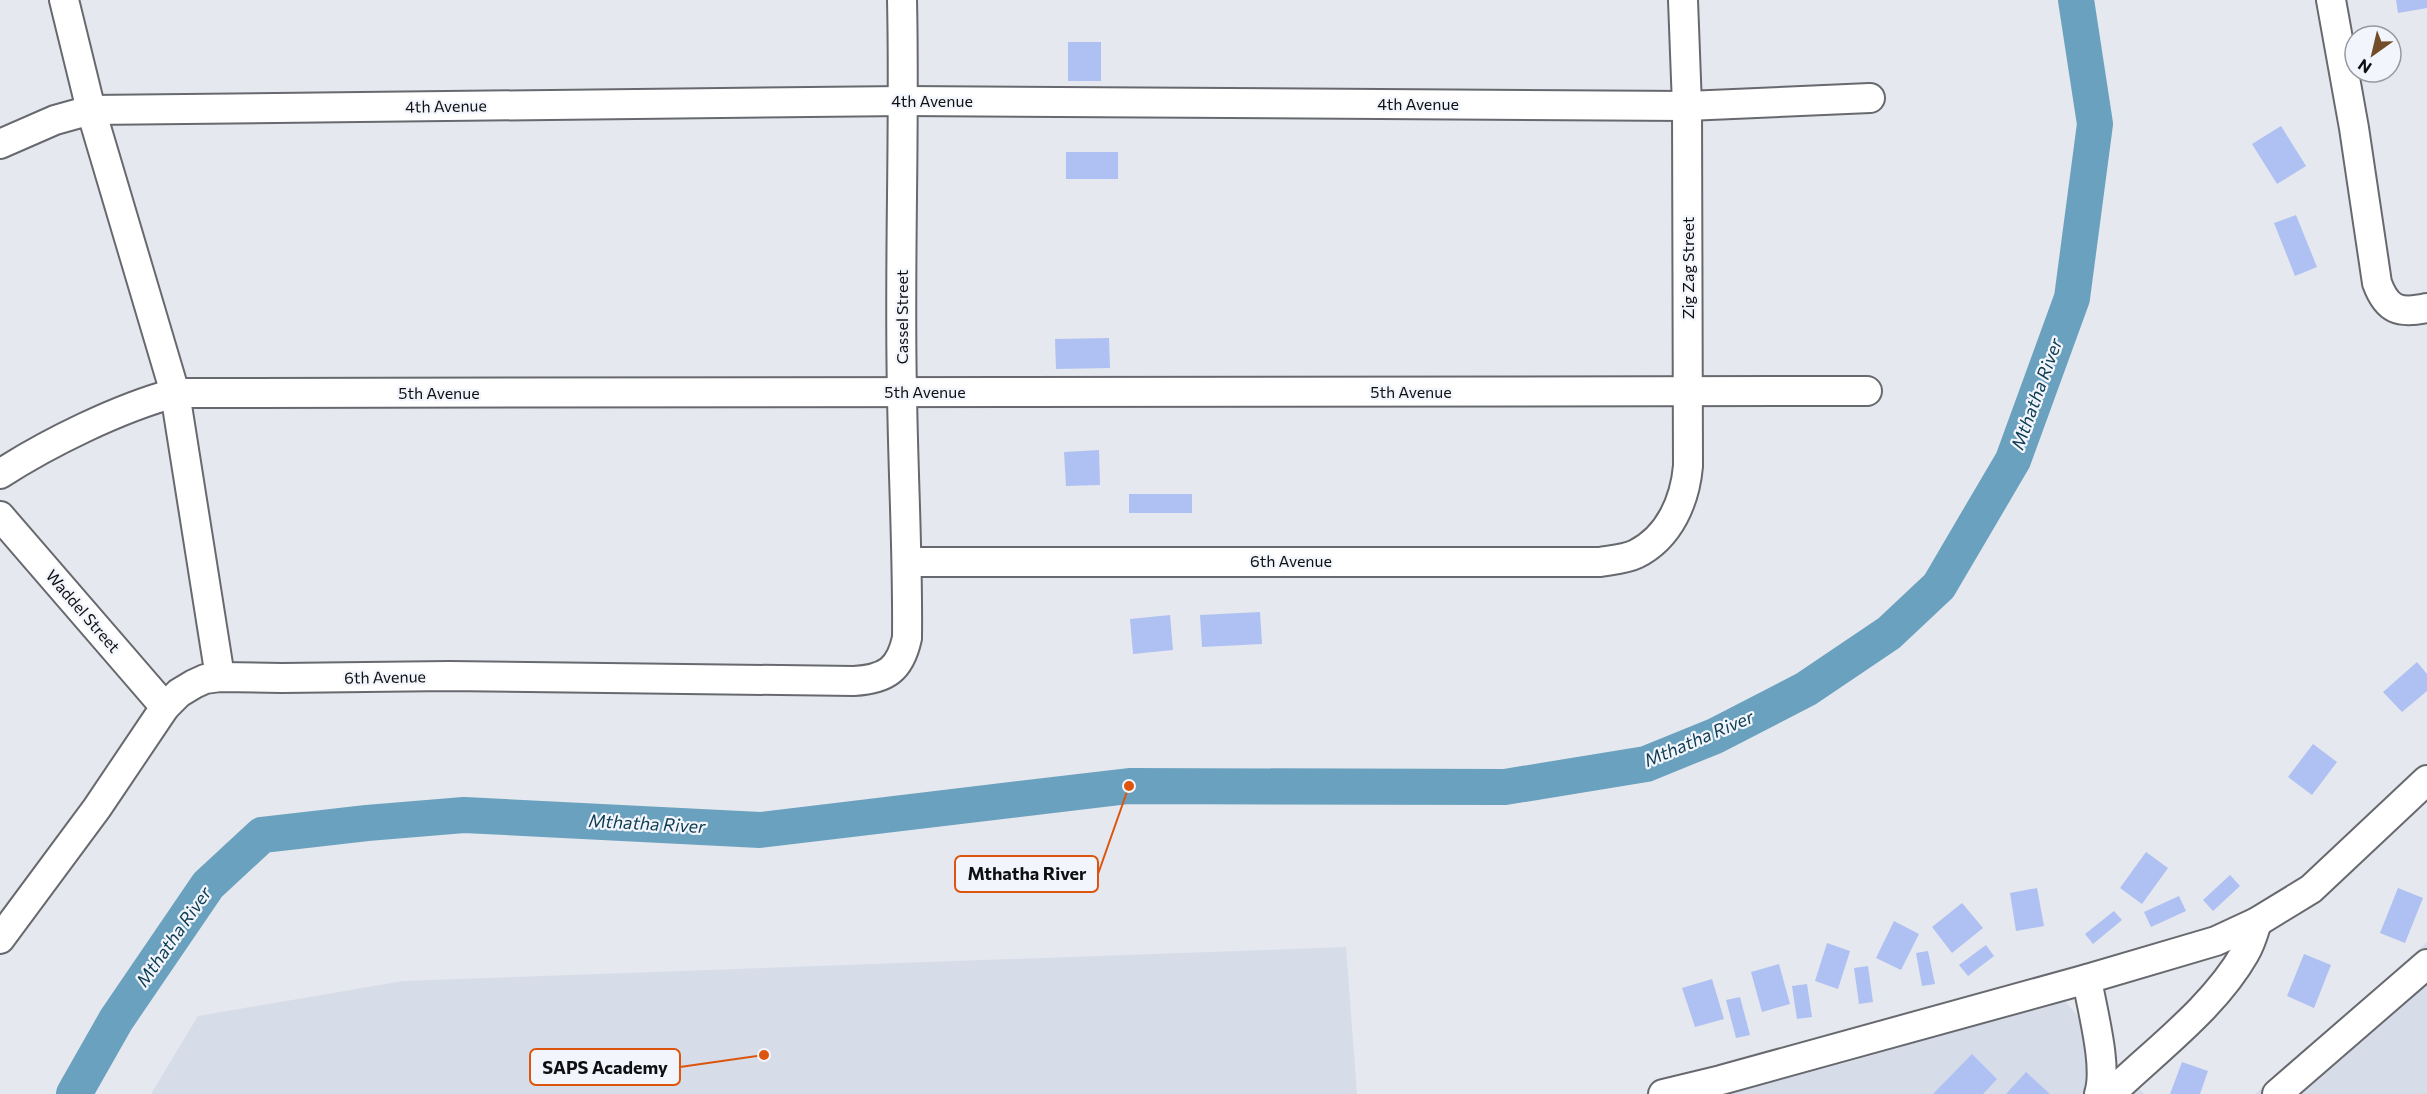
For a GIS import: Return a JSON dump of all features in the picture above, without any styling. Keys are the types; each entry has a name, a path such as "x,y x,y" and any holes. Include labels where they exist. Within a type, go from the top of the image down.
{"street":[{"path":"64,0 92,110 174,393 220,676"},
{"name":"Cassel Street","path":"896,667 907,639 908,562 902,392 904,101 902,0"},
{"name":"Zig Zag Street","path":"1664,530 1678,510 1687,479 1687,106 1683,0"},
{"path":"2331,0 2354,128 2377,283 2388,305 2406,311 2427,308"},
{"name":"4th Avenue","path":"0,144 55,120 92,110 904,101 1687,106 1870,98"},
{"name":"5th Avenue","path":"0,474 76,432 148,400 174,393 1867,391"},
{"name":"Waddel Street","path":"0,516 165,707"},
{"name":"6th Avenue","path":"908,562 1600,562 1635,555 1664,530"},
{"name":"6th Avenue","path":"0,939 97,808 165,707 179,693 205,679 220,676 282,678 472,676 854,681 876,678 896,667"},
{"path":"1663,1094 2087,980 2216,941 2257,922 2311,889 2427,780"},
{"path":"2087,980 2112,1085 2206,1004 2247,951 2257,922"},
{"path":"2277,1094 2286,1083 2427,964"}],"shaded area":[{"path":"2427,942 2427,1094 2255,1094"},
{"path":"1346,947 1357,1094 151,1094 198,1016 403,981"},
{"path":"2064,1000 2144,1094 1725,1094 1845,1063"}],"building":[{"path":"2396,0 2427,0 2427,8 2398,13"},
{"path":"1068,42 1101,42 1101,81 1068,81"},
{"path":"2281,126 2306,166 2277,184 2252,144"},
{"path":"1066,152 1118,152 1118,179 1066,179"},
{"path":"2296,215 2317,267 2295,276 2274,223"},
{"path":"1109,338 1110,368 1056,369 1055,339"},
{"path":"1099,450 1100,485 1066,486 1064,452"},
{"path":"1129,494 1192,494 1192,513 1129,513"},
{"path":"1260,612 1262,644 1202,647 1200,615"},
{"path":"1170,615 1173,650 1133,654 1130,619"},
{"path":"2417,662 2427,674 2427,691 2402,712 2383,692"},
{"path":"2313,744 2337,762 2312,795 2288,777"},
{"path":"2146,852 2168,868 2142,904 2120,888"},
{"path":"2230,875 2240,886 2213,911 2203,900"},
{"path":"2037,888 2044,926 2016,931 2010,893"},
{"path":"2398,888 2423,898 2405,943 2380,933"},
{"path":"2179,896 2186,911 2151,927 2144,912"},
{"path":"1962,903 1983,928 1952,953 1932,927"},
{"path":"2114,911 2122,920 2093,944 2085,934"},
{"path":"1894,921 1919,934 1901,970 1876,958"},
{"path":"1827,943 1850,951 1838,989 1815,981"},
{"path":"1986,945 1994,956 1968,976 1959,965"},
{"path":"1928,951 1935,984 1922,986 1916,953"},
{"path":"2304,954 2331,965 2314,1008 2287,996"},
{"path":"1779,964 1790,1004 1762,1012 1751,972"},
{"path":"1868,966 1873,1002 1859,1004 1854,968"},
{"path":"1712,979 1724,1019 1695,1027 1682,988"},
{"path":"1807,984 1812,1017 1797,1019 1792,986"},
{"path":"1740,997 1750,1035 1736,1038 1726,1000"},
{"path":"1972,1054 1997,1079 1983,1094 1933,1094"},
{"path":"2182,1062 2208,1071 2200,1094 2170,1094"},
{"path":"2026,1072 2050,1094 2006,1094"}],"waterway":[{"name":"Mthatha River","path":"74,1094 116,1020 208,885 262,835 464,815 760,830 1129,786 1505,787 1646,764 1715,736 1806,689 1889,633 1939,586 2013,460 2072,298 2095,124 2076,0"}],"place":[{"name":"Mthatha River","path":"1129,786"},
{"name":"SAPS Academy","path":"764,1055"}]}
